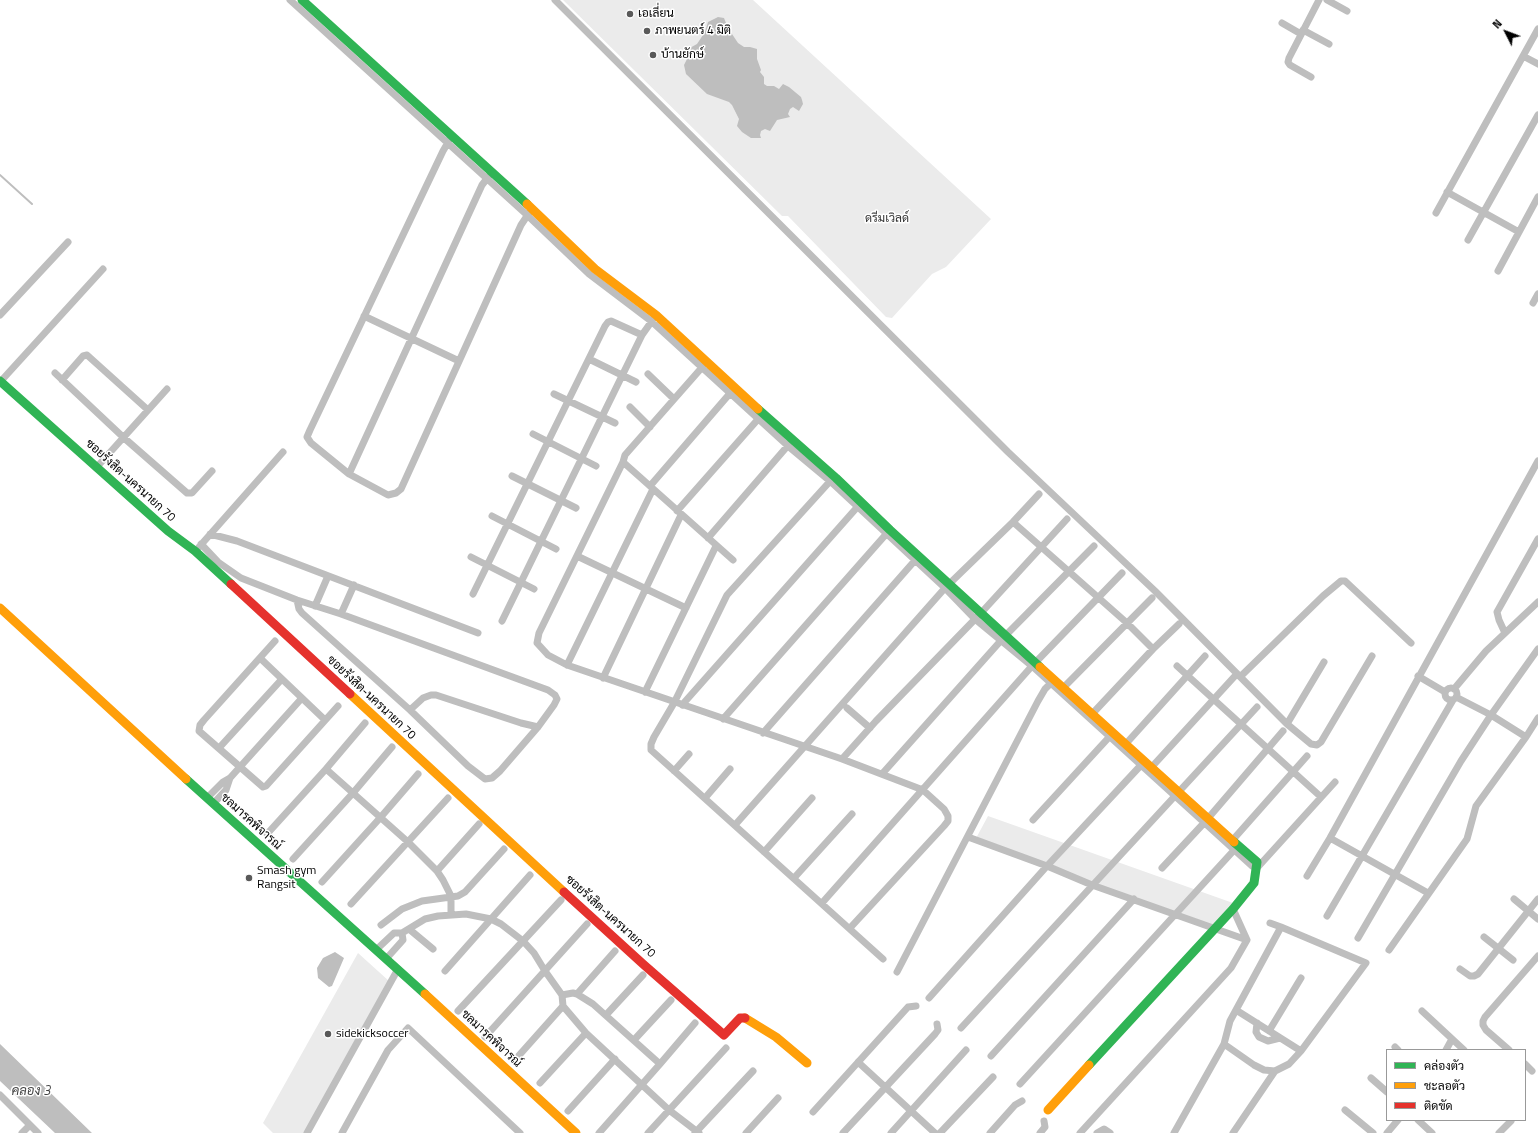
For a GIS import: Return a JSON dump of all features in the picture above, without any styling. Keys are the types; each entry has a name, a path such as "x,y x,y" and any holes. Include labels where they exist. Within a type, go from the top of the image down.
{"street":[{"path":"290,0 414,107"},
{"path":"302,0 489,176 595,269 654,318 790,443 835,477 859,505 978,616 1034,664 1233,845 1257,862 1254,883 1233,909 1048,1110"},
{"path":"555,0 1008,452 1155,591 1237,677 1287,724 1311,744 1317,745 1321,742 1372,656"},
{"path":"1311,77 1290,65 1288,62 1291,52 1319,0"},
{"path":"1327,0 1347,11"},
{"path":"1282,23 1329,44"},
{"path":"1436,213 1538,29"},
{"path":"1523,56 1538,64"},
{"path":"1468,240 1538,115"},
{"path":"449,139 307,437 311,444 349,474 388,495 396,493 401,488 521,225 529,212"},
{"path":"349,474 482,185 489,176"},
{"path":"1447,192 1519,232"},
{"path":"1498,270 1538,197"},
{"path":"0,315 68,242"},
{"path":"0,381 103,269"},
{"path":"1533,303 1538,294"},
{"path":"364,316 459,361"},
{"path":"502,621 642,335 654,318"},
{"path":"473,594 605,326 611,321 642,335"},
{"path":"62,380 83,356 87,355 148,410"},
{"path":"589,359 636,382"},
{"path":"704,365 625,455 623,462 537,638 537,643 548,655 567,665 674,703 842,759 923,790 944,809 948,816 948,820 939,832 850,928"},
{"path":"55,373 123,438 187,493 192,493 212,471"},
{"path":"648,374 674,399"},
{"name":"ซอยรังสิต-นครนายก 70","path":"0,381 168,531 195,551 467,803 643,964 724,1035 740,1018 746,1018 776,1037 807,1063"},
{"path":"96,468 167,389"},
{"path":"567,665 651,488 733,391"},
{"path":"554,394 615,423"},
{"path":"630,407 650,427"},
{"path":"603,678 646,588 679,513 760,416"},
{"path":"533,434 596,466"},
{"path":"708,538 790,443"},
{"path":"195,551 283,452"},
{"path":"1307,876 1330,838 1418,676 1538,461"},
{"path":"623,462 733,560"},
{"path":"512,476 576,508"},
{"path":"835,477 727,595 674,703 654,737 651,744 651,750 883,959"},
{"path":"735,825 947,586 1013,522 1038,494"},
{"path":"682,705 859,505"},
{"path":"492,516 556,549"},
{"path":"842,759 978,616 1067,519"},
{"path":"1013,522 1127,623 1153,649"},
{"path":"723,719 888,532"},
{"path":"210,534 237,541 478,632"},
{"path":"1505,633 1497,612 1538,539"},
{"path":"201,544 218,562 241,578 297,600 341,614 552,692 557,698 554,705 538,727 500,771 492,778 485,779 468,766 410,710 302,613 299,609 297,600"},
{"path":"645,692 716,546"},
{"path":"882,774 1004,638 1094,546"},
{"path":"577,556 686,608"},
{"path":"471,557 534,589"},
{"path":"763,733 917,558"},
{"path":"822,903 1034,664 1122,573"},
{"path":"315,606 328,576"},
{"path":"929,998 1047,866 1213,699 1341,581 1345,581 1411,644"},
{"path":"341,614 354,585"},
{"path":"1064,687 1152,598"},
{"path":"1445,692 1451,688 1454,689 1486,651 1538,602"},
{"name":"ชลมารคพิจารณ์","path":"0,608 210,801 398,969 576,1133"},
{"path":"1093,713 1153,649 1179,624"},
{"path":"275,641 200,725 199,731 263,787 266,786 338,706"},
{"path":"1358,938 1444,789 1491,715 1538,649"},
{"path":"1124,746 1205,656"},
{"path":"260,658 325,720"},
{"path":"1287,724 1324,662"},
{"path":"1177,666 1320,797"},
{"path":"1418,676 1445,692"},
{"path":"218,748 282,679"},
{"path":"1053,682 1064,687 1093,713 1111,735"},
{"path":"897,972 1038,701 1045,689 1053,682"},
{"path":"1327,916 1454,699 1457,692 1454,689"},
{"path":"1445,692 1445,697 1448,700 1454,699 1491,715 1526,737"},
{"path":"410,710 423,698 436,695 538,727"},
{"path":"210,801 223,782 230,778 302,698"},
{"path":"961,1028 1092,884 1257,707"},
{"path":"847,708 870,728"},
{"path":"1390,950 1428,893 1469,836 1476,806 1538,718"},
{"path":"267,834 326,769 365,723"},
{"path":"1162,868 1206,821 1282,730"},
{"path":"1033,820 1111,735"},
{"path":"293,859 353,793 392,747"},
{"path":"674,771 689,754"},
{"path":"1020,1084 1175,914 1307,756"},
{"path":"326,769 408,842 437,871 451,896 451,914"},
{"path":"705,798 730,769"},
{"path":"322,882 418,774"},
{"path":"1257,868 1335,782"},
{"path":"351,904 448,798"},
{"path":"764,852 812,798"},
{"path":"794,878 852,814"},
{"path":"437,871 479,824"},
{"path":"968,837 1134,900 1246,940"},
{"path":"1330,838 1363,855 1428,893"},
{"path":"381,925 402,909 422,901 458,896 465,892 504,849"},
{"path":"445,971 530,875"},
{"path":"1514,899 1538,919"},
{"path":"1460,969 1470,976 1478,974 1538,899"},
{"path":"458,1011 561,900"},
{"path":"991,1056 1134,900"},
{"path":"1233,909 1246,940"},
{"path":"376,950 394,933 402,933 425,919 451,914 466,914 491,919 501,924 523,940 534,953 562,995 563,1006 586,1033 670,1110 697,1132 754,1071"},
{"path":"1234,1133 1275,1071 1289,1064 1301,1052 1366,963 1270,923"},
{"path":"485,1037 587,924"},
{"path":"1174,1133 1224,1044 1230,1021 1281,927"},
{"path":"409,929 432,949"},
{"path":"386,959 403,940 402,933"},
{"path":"1484,937 1513,960"},
{"path":"1082,1132 1231,968 1246,940"},
{"path":"577,994 616,951"},
{"path":"1508,1049 1486,1030 1483,1025 1483,1021 1538,956"},
{"path":"307,1133 398,969"},
{"path":"606,1015 642,975"},
{"path":"1269,1031 1301,978"},
{"path":"562,995 573,993 577,994 593,1004 660,1064"},
{"path":"634,1040 671,1000"},
{"path":"514,1062 563,1006"},
{"path":"813,1112 908,1007 916,1006"},
{"path":"1236,1010 1301,1052"},
{"path":"1422,1011 1463,1049"},
{"path":"599,1133 695,1023"},
{"path":"1257,1023 1256,1032 1259,1037 1268,1041 1280,1038"},
{"path":"843,1133 935,1034 938,1030 937,1024"},
{"path":"342,1133 388,1050 408,1028 520,1133"},
{"path":"540,1082 586,1033"},
{"path":"1447,1049 1452,1039"},
{"path":"1224,1044 1254,1065 1264,1070 1275,1071"},
{"path":"648,1133 726,1048"},
{"path":"892,1133 966,1050"},
{"path":"568,1111 615,1059"},
{"path":"858,1062 935,1133"},
{"path":"1526,1065 1532,1071"},
{"path":"940,1133 992,1077"},
{"path":"1371,1078 1386,1091"},
{"path":"0,1095 38,1133"},
{"path":"746,1133 778,1098"},
{"path":"990,1133 1015,1105 1022,1101"},
{"path":"1345,1110 1373,1133"},
{"path":"1040,1133 1045,1128 1044,1121"},
{"path":"1387,1133 1397,1121"},
{"path":"1419,1121 1432,1133"},
{"path":"1498,1133 1511,1121"},
{"path":"22,1133 30,1125"},
{"path":"1097,1133 1104,1129 1110,1133"}],"green space":[{"name":"ดรีมเวิลด์","path":"563,0 753,0 991,219 946,267 932,274 892,318 886,317 788,216 782,216"},
{"path":"988,816 1233,903 1211,930 974,842"},
{"path":"358,953 389,981 304,1133 273,1133 263,1123"}],"water":[{"path":"718,17 724,18 728,28 738,43 744,47 757,49 757,59 761,70 760,72 764,77 764,84 767,86 774,86 779,89 783,84 801,97 803,104 799,111 793,107 790,109 788,114 790,117 777,120 770,131 765,129 761,131 761,138 751,138 742,132 737,126 739,119 732,105 729,102 707,94 686,74 684,65 687,59 686,53 688,49 697,44 705,32 708,22"},
{"path":"335,952 344,958 332,986 329,987 318,978 317,968 323,958"},
{"name":"คลอง 3","path":"0,1044 92,1133 55,1133 0,1081"}],"waterway":[{"path":"0,175 32,204"}],"traffic: fast":[{"path":"302,0 527,204"},
{"path":"0,381 168,531 195,551 231,584"},
{"path":"758,409 836,478 890,530 1040,667"},
{"path":"186,779 425,994"},
{"path":"1089,1065 1233,909 1254,883 1257,862 1234,842"}],"traffic: slow":[{"path":"527,204 595,269 656,315 758,409"},
{"path":"0,608 186,779"},
{"path":"1040,667 1234,842"},
{"path":"350,694 564,892"},
{"path":"425,994 576,1133"},
{"path":"745,1018 776,1037 807,1063"},
{"path":"1048,1110 1089,1065"}],"traffic: jam":[{"path":"231,584 350,694"},
{"path":"564,892 724,1035 740,1018 745,1018"}],"place":[{"name":"เอเลี่ยน","path":"630,14"},
{"name":"ภาพยนตร์ 4 มิติ","path":"647,31"},
{"name":"บ้านยักษ์","path":"653,55"},
{"name":"Smash gym Rangsit","path":"249,878"},
{"name":"sidekicksoccer","path":"328,1034"}]}
